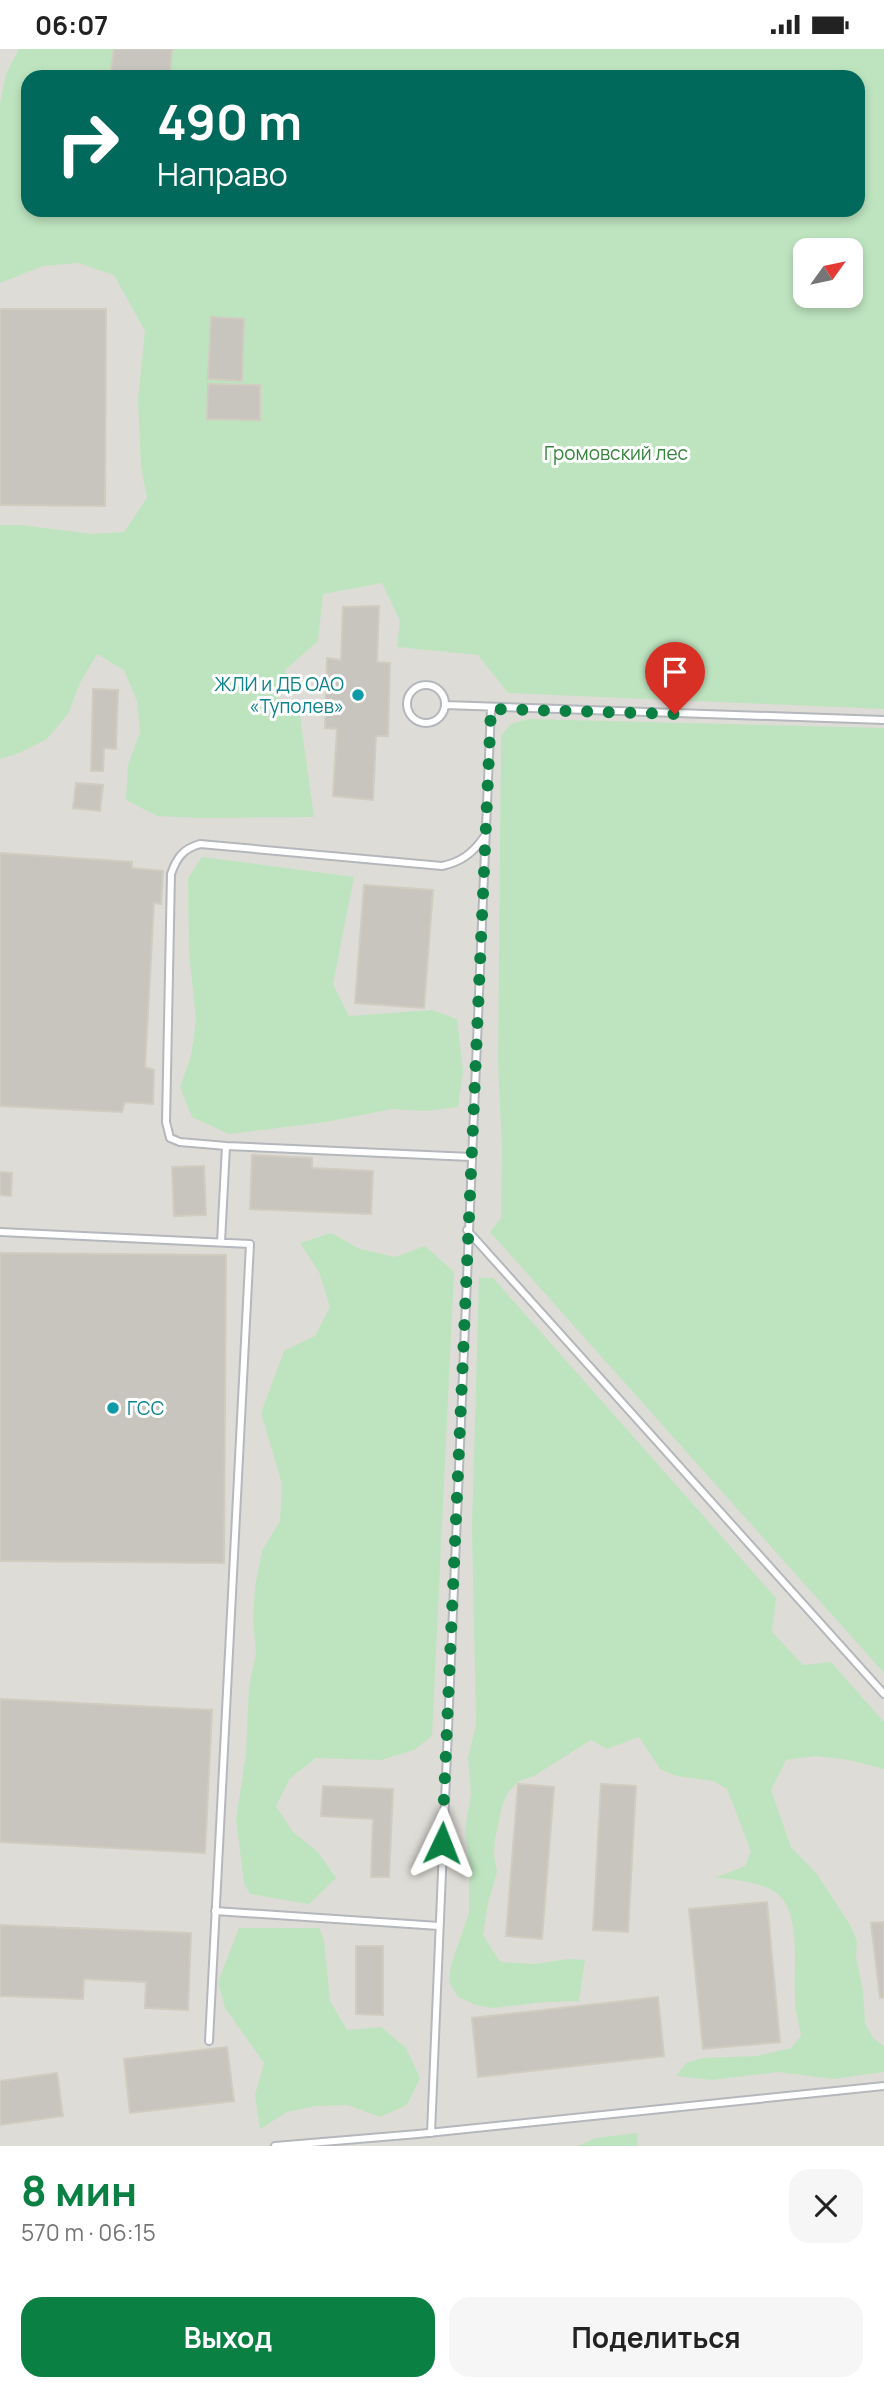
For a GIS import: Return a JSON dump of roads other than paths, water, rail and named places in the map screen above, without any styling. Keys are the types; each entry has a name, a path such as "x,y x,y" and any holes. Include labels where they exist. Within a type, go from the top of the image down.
{"lane":[{"path":"429,685 440,692 444,705 439,718 426,723 413,718 409,713 407,699 415,688 429,685"},
{"path":"444,705 491,709 884,720"},
{"path":"431,2133 491,709"},
{"path":"471,1157 226,1146 180,1142 170,1138 167,1131 171,874 186,848 200,844 442,866 460,861 469,855 485,835"},
{"path":"221,1242 226,1146"},
{"path":"467,1230 884,1694"},
{"path":"0,1232 250,1244 209,2041"},
{"path":"215,1911 439,1926"},
{"path":"275,2146 431,2133 884,2086"}],"place":[{"name":"ЖЛИ и ДБ ОАО «Туполев»","path":"358,695"},
{"name":"ГСС","path":"113,1408"}],"park label":[{"name":"Громовский лес","path":"616,453"}]}
